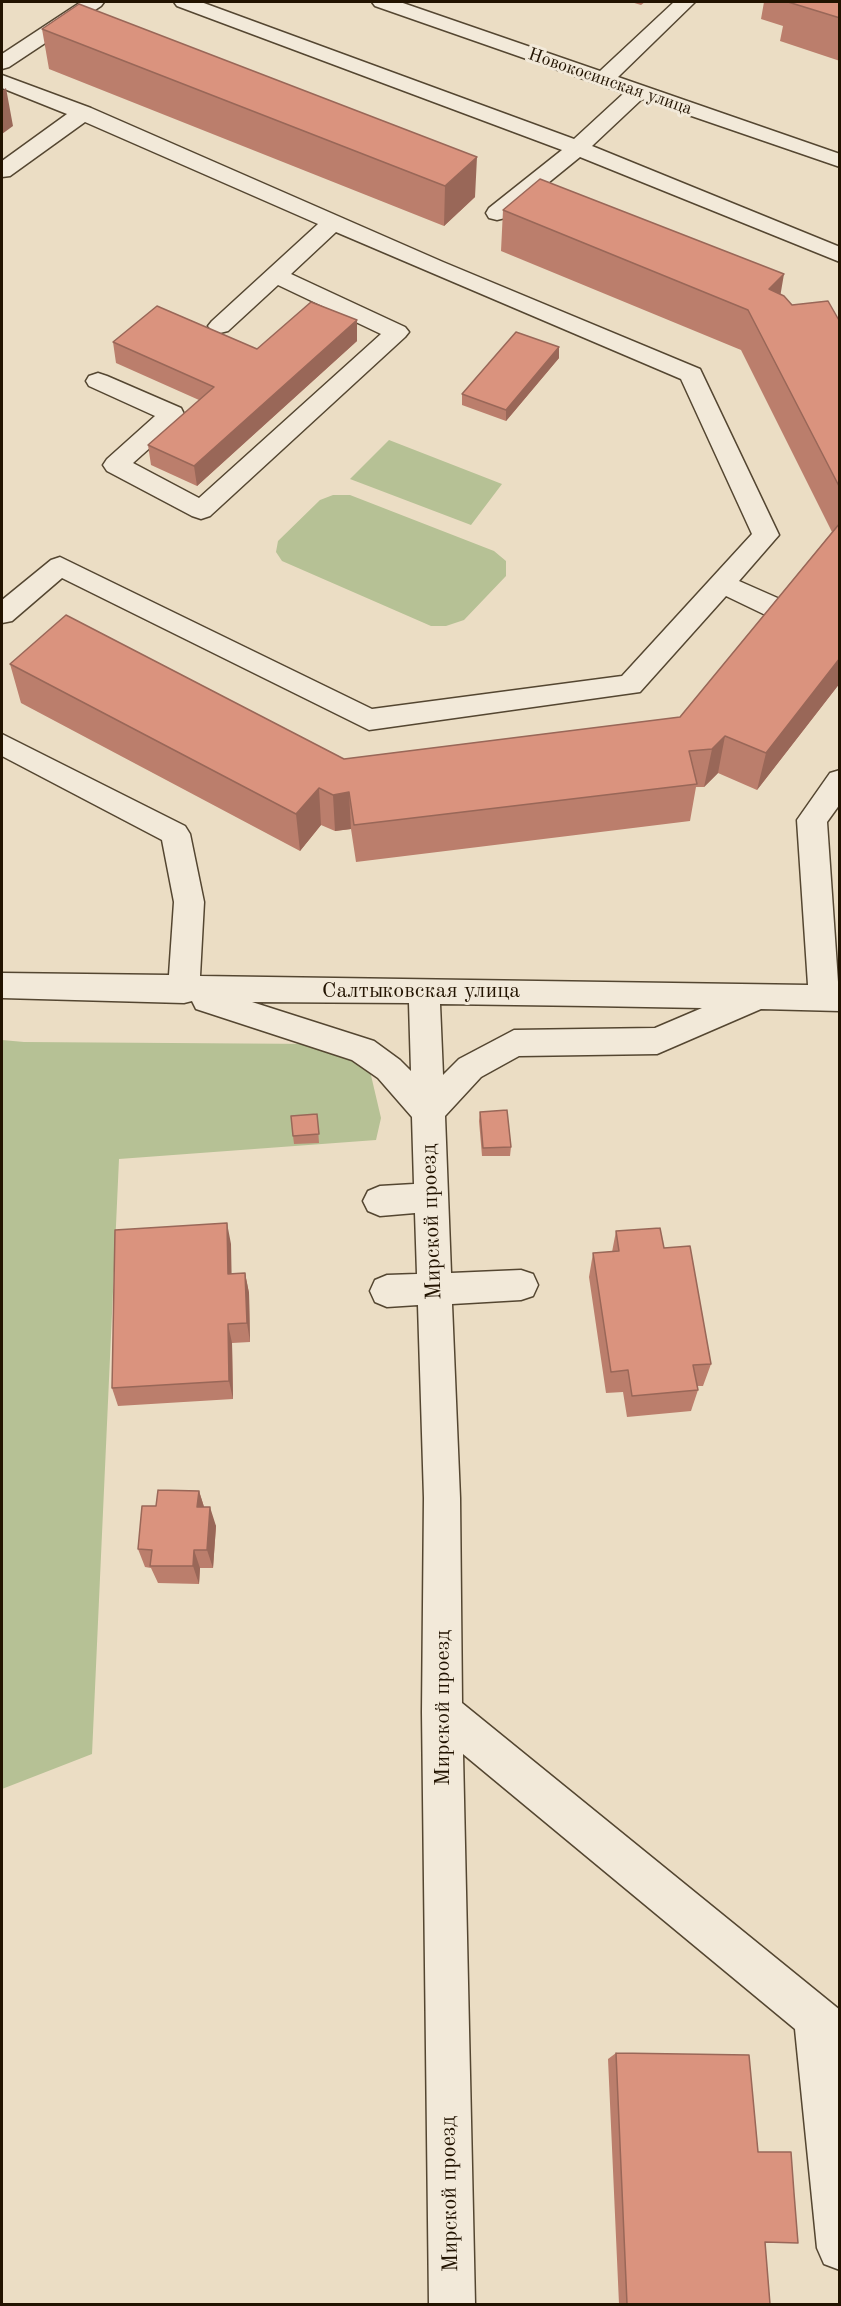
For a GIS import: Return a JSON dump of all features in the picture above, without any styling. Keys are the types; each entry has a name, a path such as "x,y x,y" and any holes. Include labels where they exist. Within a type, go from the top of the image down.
{"street":[{"path":"2,63 94,2"},
{"path":"184,2 577,148 840,255"},
{"name":"Новокосинская улица","path":"382,2 840,161"},
{"path":"602,80 685,2"},
{"path":"2,81 83,113 691,374 766,535 630,685 369,720 60,566 2,614"},
{"path":"497,213 577,148 637,92"},
{"path":"2,171 83,113"},
{"path":"220,326 333,222"},
{"path":"98,381 172,414 116,465 201,510 397,332 274,275"},
{"path":"722,584 788,614"},
{"path":"2,744 176,834 189,902 176,989"},
{"path":"832,998 812,820 840,781"},
{"name":"Салтыковская улица","path":"2,986 832,998"},
{"name":"Мирской проезд","path":"176,989 363,1050 389,1069 428,1112"},
{"name":"Мирской проезд","path":"424,991 442,1498 442,1712 452,2304"},
{"name":"Мирской проезд","path":"428,1112 470,1068 514,1042 657,1041 760,997"},
{"path":"381,1201 431,1197"},
{"path":"387,1291 521,1285"},
{"path":"442,1712 827,2027 840,2248"}],"green space":[{"path":"389,440 502,484 471,525 350,479"},
{"path":"333,495 350,495 494,551 506,561 506,576 464,620 446,626 431,626 282,561 276,552 278,541 320,500"},
{"path":"2,1040 318,1044 349,1049 370,1071 381,1118 376,1140 119,1159 92,1754 2,1789"}],"building":[{"path":"788,2 840,2 840,18"},
{"path":"79,4 477,157 445,186 42,29"},
{"path":"540,179 784,274 769,289 784,296 792,305 828,301 840,322 840,488 748,310 503,210"},
{"path":"311,302 357,320 194,466 148,445 214,387 113,342 157,306 257,349"},
{"path":"516,332 559,347 506,410 462,394"},
{"path":"840,523 840,658 766,753 725,736 712,749 689,751 697,784 354,825 349,792 333,795 319,788 296,814 10,664 66,615 344,759 680,717"},
{"path":"507,1110 511,1147 483,1148 480,1112"},
{"path":"317,1114 319,1134 293,1136 291,1116"},
{"path":"227,1223 228,1274 245,1273 247,1323 228,1324 229,1381 112,1388 115,1230"},
{"path":"660,1228 664,1248 690,1246 711,1364 693,1365 698,1390 632,1396 628,1370 611,1372 593,1253 619,1251 616,1231"},
{"path":"158,1490 199,1491 197,1507 210,1507 207,1550 194,1550 193,1566 150,1566 152,1550 138,1549 142,1506 156,1506"},
{"path":"616,2053 749,2055 758,2152 791,2152 798,2243 765,2242 770,2304 627,2304"}]}
